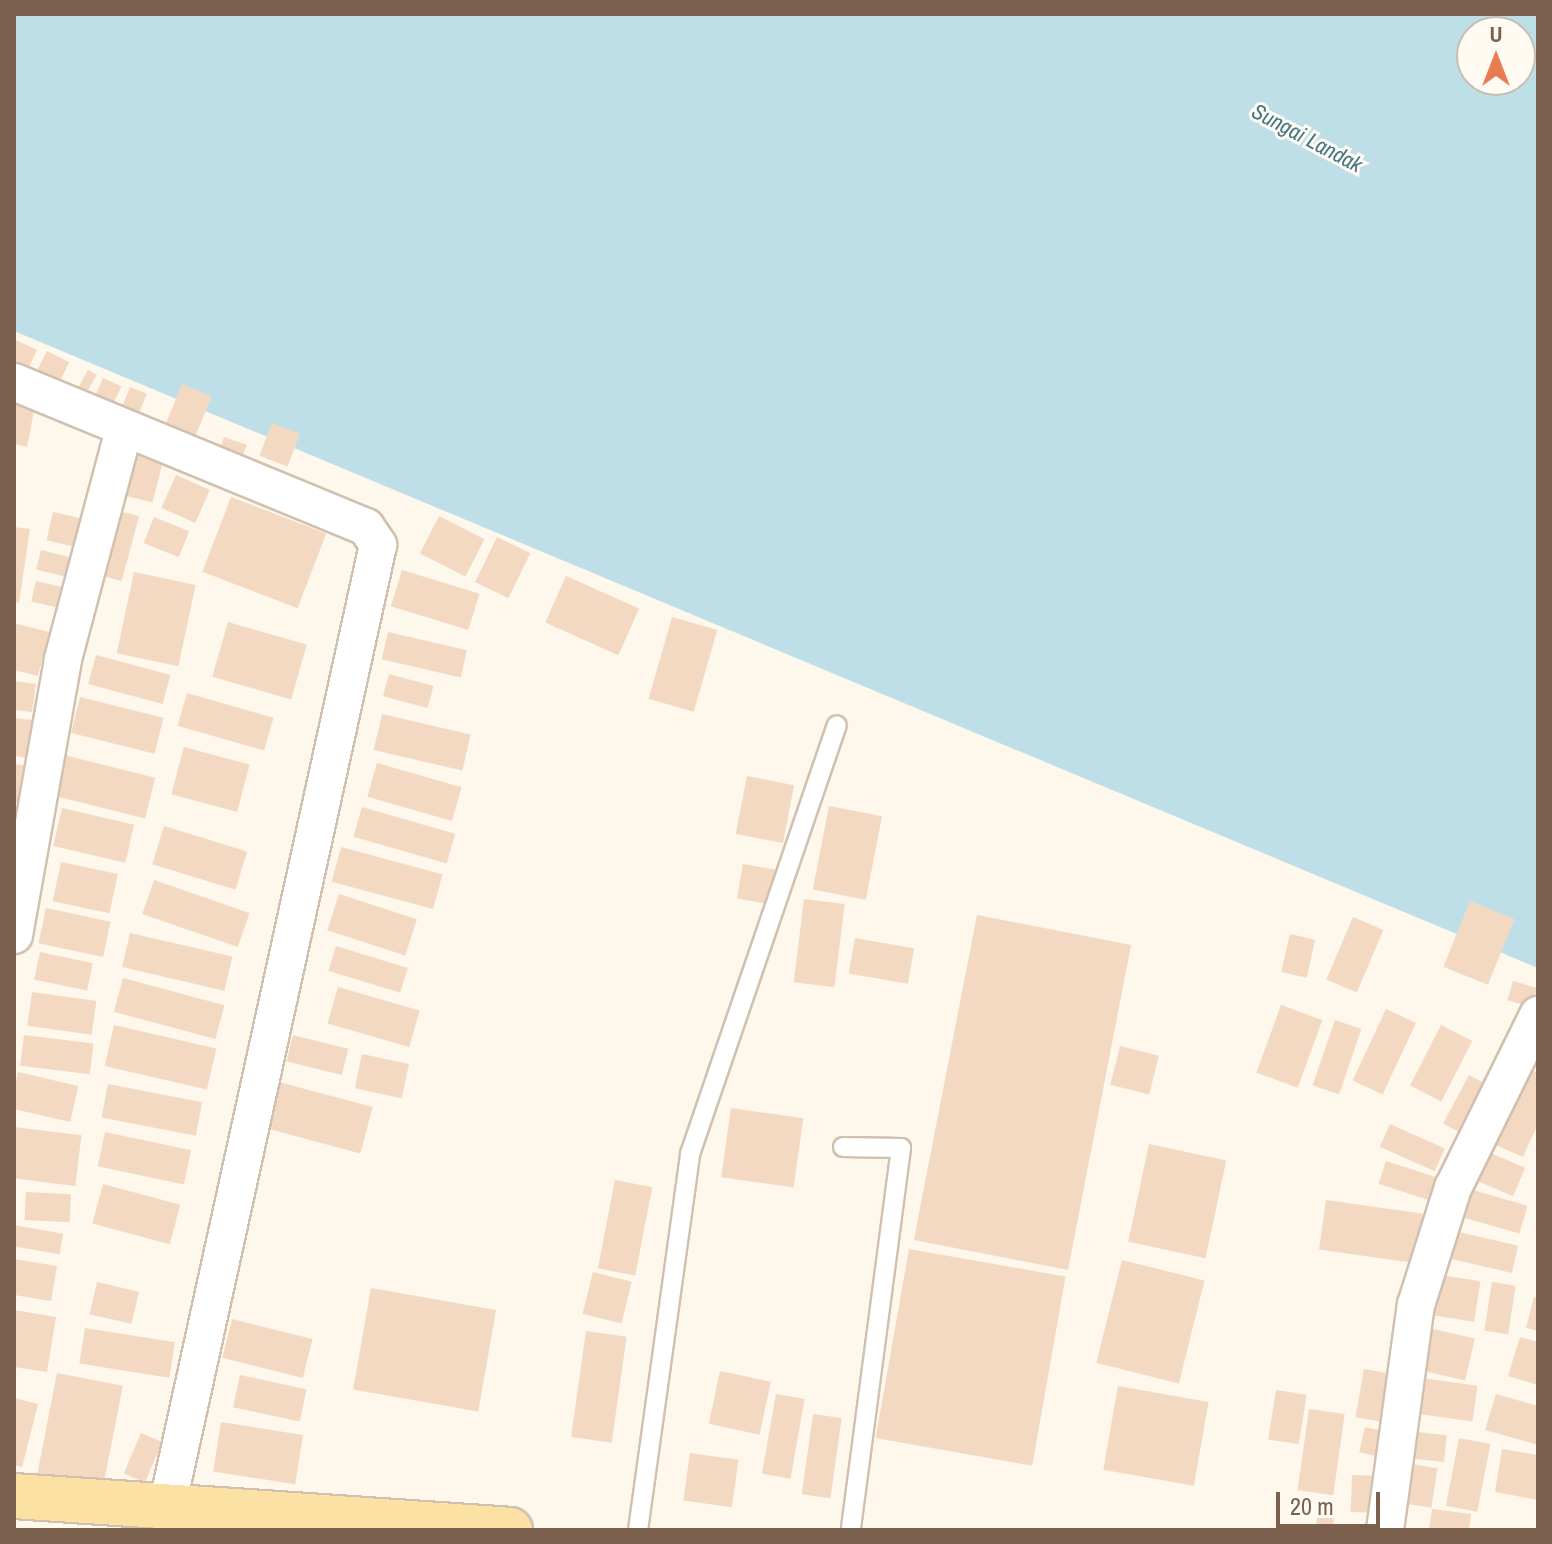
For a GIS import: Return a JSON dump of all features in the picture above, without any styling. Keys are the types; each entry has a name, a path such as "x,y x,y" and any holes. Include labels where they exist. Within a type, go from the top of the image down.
{"main road":[{"path":"15,1500 185,1515 494,1529"}],"street":[{"path":"14,382 366,527 378,545 185,1515"},
{"path":"14,935 63,659 124,429"},
{"path":"1385,1530 1416,1305 1453,1188 1538,1015"}],"lane":[{"path":"638,1530 690,1154 837,725"},
{"path":"843,1147 901,1148 851,1530"}],"water":[{"name":"Sungai Landak","path":"14,14 1538,14 1538,968 14,331"}],"building":[{"path":"14,339 37,350 22,382 14,378"},
{"path":"47,351 69,362 54,393 32,381"},
{"path":"88,370 97,375 80,405 72,400"},
{"path":"103,378 121,386 107,419 88,411"},
{"path":"182,384 212,396 190,449 161,437"},
{"path":"130,387 147,394 136,421 119,414"},
{"path":"14,401 35,405 27,447 14,444"},
{"path":"272,423 300,434 287,466 259,456"},
{"path":"224,437 247,445 239,467 217,459"},
{"path":"128,452 163,461 153,502 118,494"},
{"path":"176,475 210,490 195,523 161,508"},
{"path":"231,497 326,534 298,608 202,572"},
{"path":"112,509 139,516 122,581 95,574"},
{"path":"53,512 87,520 81,548 46,540"},
{"path":"439,516 484,539 465,577 420,553"},
{"path":"154,517 189,531 179,557 144,543"},
{"path":"14,527 30,529 19,603 14,602"},
{"path":"497,537 530,553 508,598 475,582"},
{"path":"41,550 78,559 73,579 36,569"},
{"path":"402,570 479,594 468,630 391,606"},
{"path":"134,572 196,585 178,666 117,653"},
{"path":"566,576 639,609 618,655 545,623"},
{"path":"36,581 66,588 61,608 31,601"},
{"path":"672,617 717,630 694,712 649,699"},
{"path":"228,622 307,645 291,699 212,677"},
{"path":"14,623 49,632 38,676 14,670"},
{"path":"388,632 467,650 461,678 382,659"},
{"path":"96,655 170,675 163,704 88,684"},
{"path":"389,674 433,686 427,708 383,696"},
{"path":"14,681 36,684 32,712 14,710"},
{"path":"187,693 274,718 264,750 178,726"},
{"path":"80,697 163,718 154,754 71,733"},
{"path":"382,714 471,734 462,771 374,750"},
{"path":"14,718 32,720 28,758 14,756"},
{"path":"184,747 250,765 237,812 171,794"},
{"path":"64,755 155,778 145,818 54,796"},
{"path":"377,763 462,787 452,821 367,797"},
{"path":"14,764 29,766 23,803 14,802"},
{"path":"747,776 794,785 783,843 736,834"},
{"path":"829,806 882,816 866,900 813,889"},
{"path":"362,807 455,834 447,864 353,837"},
{"path":"62,808 134,825 125,863 53,846"},
{"path":"164,826 247,851 236,890 152,864"},
{"path":"341,847 442,874 433,909 332,882"},
{"path":"61,862 118,874 109,913 53,901"},
{"path":"743,864 778,870 772,905 737,898"},
{"path":"154,880 249,913 238,947 142,914"},
{"path":"339,894 417,919 405,955 327,930"},
{"path":"804,899 845,904 834,987 794,982"},
{"path":"1470,901 1515,919 1488,985 1443,967"},
{"path":"46,908 111,922 103,957 39,943"},
{"path":"977,915 1131,945 1068,1270 914,1240"},
{"path":"1353,917 1383,930 1357,992 1326,980"},
{"path":"130,933 232,957 224,991 122,967"},
{"path":"1290,934 1315,940 1307,978 1281,972"},
{"path":"855,938 914,948 908,984 849,973"},
{"path":"336,946 408,968 400,993 328,971"},
{"path":"40,952 93,963 87,991 34,979"},
{"path":"123,978 224,1005 215,1039 114,1012"},
{"path":"1513,981 1537,988 1532,1007 1507,1000"},
{"path":"338,987 420,1010 409,1047 328,1024"},
{"path":"32,992 96,1001 92,1035 27,1026"},
{"path":"1281,1005 1322,1020 1298,1088 1256,1073"},
{"path":"1386,1009 1416,1023 1383,1095 1353,1081"},
{"path":"1335,1020 1361,1029 1339,1094 1313,1085"},
{"path":"114,1025 216,1049 207,1090 105,1066"},
{"path":"1441,1025 1472,1041 1441,1101 1410,1086"},
{"path":"24,1035 93,1044 90,1074 20,1066"},
{"path":"293,1035 348,1049 342,1075 286,1061"},
{"path":"1120,1046 1159,1056 1149,1094 1110,1085"},
{"path":"362,1054 409,1064 402,1098 355,1088"},
{"path":"1523,1066 1538,1073 1538,1124 1523,1157 1489,1142"},
{"path":"18,1072 78,1086 70,1122 14,1109"},
{"path":"1469,1075 1495,1089 1470,1138 1443,1124"},
{"path":"279,1082 373,1107 360,1153 267,1128"},
{"path":"108,1084 202,1102 196,1136 102,1117"},
{"path":"731,1108 803,1118 794,1187 721,1177"},
{"path":"1390,1124 1445,1148 1435,1171 1380,1147"},
{"path":"14,1127 81,1135 75,1186 14,1178"},
{"path":"105,1132 191,1150 184,1185 98,1166"},
{"path":"1149,1144 1226,1160 1205,1258 1128,1242"},
{"path":"1481,1149 1525,1168 1513,1196 1469,1178"},
{"path":"1386,1161 1435,1177 1428,1200 1379,1184"},
{"path":"615,1180 652,1187 635,1276 598,1268"},
{"path":"103,1184 180,1205 170,1244 92,1224"},
{"path":"1466,1188 1528,1206 1520,1234 1458,1216"},
{"path":"26,1192 71,1194 69,1222 25,1220"},
{"path":"1326,1200 1423,1214 1416,1263 1319,1250"},
{"path":"14,1225 63,1234 60,1254 14,1246"},
{"path":"1446,1229 1518,1246 1512,1273 1440,1256"},
{"path":"909,1249 1066,1277 1032,1466 876,1438"},
{"path":"14,1259 57,1266 51,1301 14,1295"},
{"path":"1122,1260 1204,1281 1179,1383 1096,1363"},
{"path":"593,1272 632,1282 621,1323 583,1314"},
{"path":"1441,1275 1481,1281 1474,1322 1435,1315"},
{"path":"97,1282 139,1292 131,1324 90,1314"},
{"path":"1492,1282 1516,1286 1508,1334 1484,1330"},
{"path":"371,1288 496,1310 478,1411 353,1389"},
{"path":"1534,1297 1538,1298 1538,1331 1526,1328"},
{"path":"14,1310 56,1317 47,1372 14,1367"},
{"path":"232,1319 313,1339 303,1378 222,1358"},
{"path":"85,1328 175,1342 169,1378 79,1364"},
{"path":"1429,1328 1475,1339 1465,1380 1419,1370"},
{"path":"586,1331 627,1337 612,1443 571,1437"},
{"path":"1520,1337 1538,1342 1538,1385 1508,1376"},
{"path":"1364,1369 1399,1375 1391,1424 1355,1417"},
{"path":"720,1371 771,1382 760,1435 709,1424"},
{"path":"57,1373 123,1386 103,1487 37,1474"},
{"path":"240,1375 307,1389 300,1421 233,1407"},
{"path":"1422,1378 1477,1386 1472,1421 1417,1414"},
{"path":"1118,1386 1209,1402 1194,1486 1103,1470"},
{"path":"1276,1390 1307,1395 1299,1444 1268,1439"},
{"path":"776,1394 805,1399 790,1479 762,1474"},
{"path":"1496,1394 1538,1406 1538,1445 1485,1430"},
{"path":"14,1398 38,1404 22,1467 14,1465"},
{"path":"1309,1409 1345,1414 1333,1495 1298,1490"},
{"path":"813,1414 842,1418 830,1498 802,1494"},
{"path":"221,1422 303,1435 295,1484 213,1471"},
{"path":"1365,1427 1396,1434 1390,1460 1359,1452"},
{"path":"1407,1431 1447,1435 1444,1462 1404,1458"},
{"path":"141,1433 162,1442 145,1482 124,1474"},
{"path":"1459,1438 1490,1444 1477,1512 1446,1506"},
{"path":"1502,1449 1538,1455 1538,1500 1495,1492"},
{"path":"690,1453 739,1460 732,1507 683,1501"},
{"path":"1405,1463 1438,1468 1431,1508 1399,1503"},
{"path":"1352,1475 1384,1476 1383,1513 1351,1512"},
{"path":"1432,1509 1471,1514 1469,1530 1429,1530"},
{"path":"1318,1510 1335,1512 1333,1530 1316,1530"}]}
